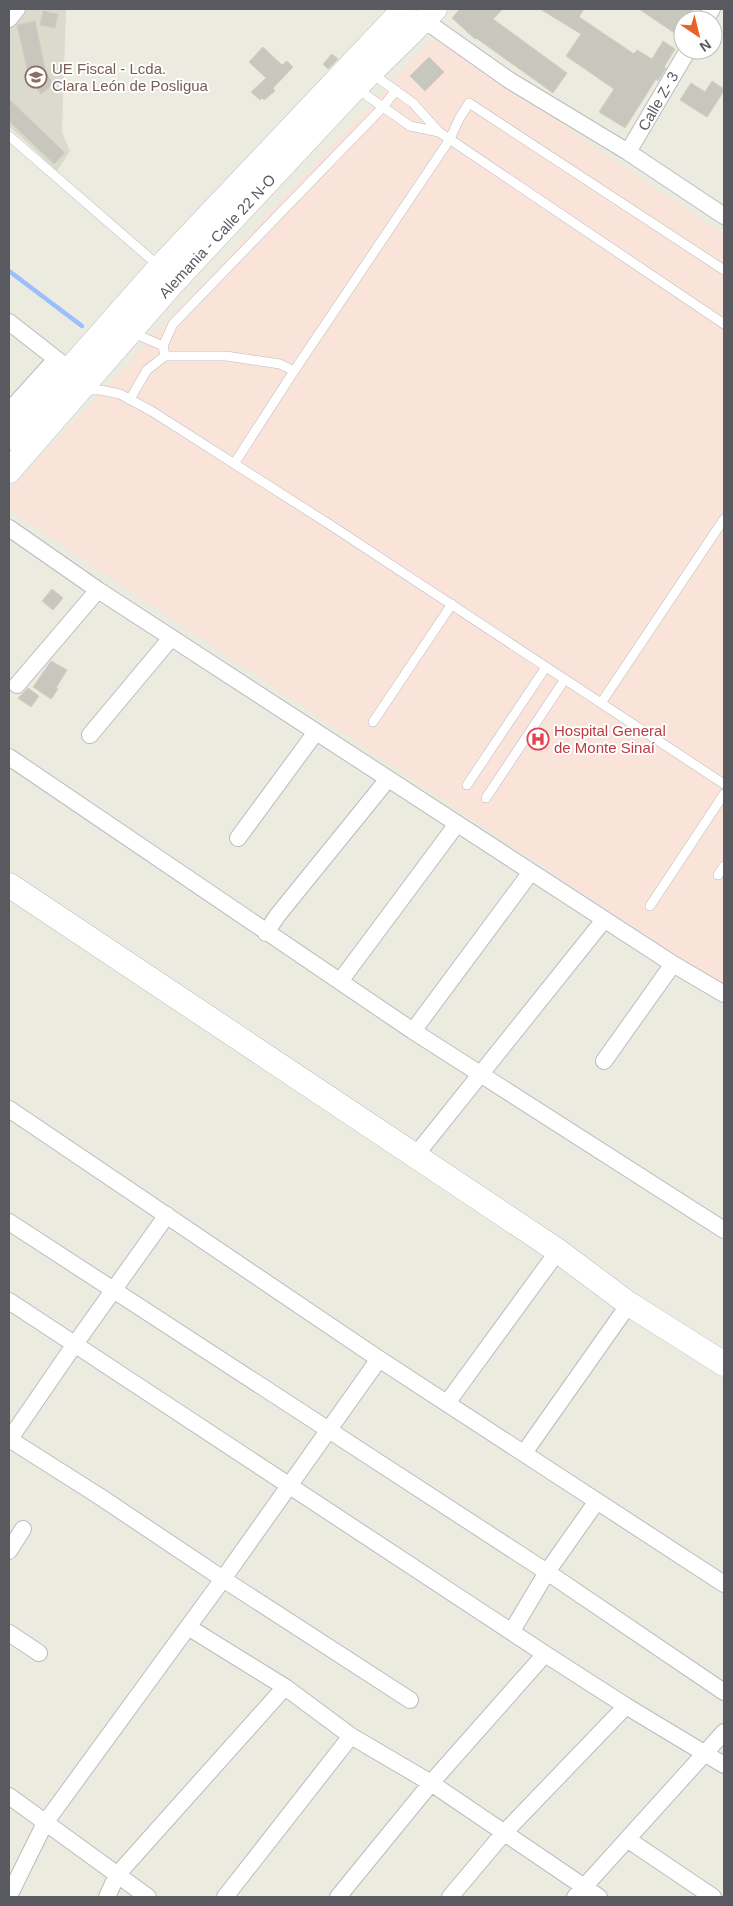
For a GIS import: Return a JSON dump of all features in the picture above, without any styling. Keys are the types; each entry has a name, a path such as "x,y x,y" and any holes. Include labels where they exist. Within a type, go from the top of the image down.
{"street":[{"path":"9,19 17,9"},
{"path":"421,13 509,80 628,152 724,215"},
{"name":"Alemania - Calle 22 N-O","path":"9,471 94,375 129,332 363,80 421,13"},
{"name":"Alemania - Calle 22 N-O","path":"9,438 62,364 421,13"},
{"name":"Calle Z- 3","path":"628,152 682,60"},
{"path":"9,322 62,364 9,412"},
{"path":"9,528 98,590 604,920 724,994"},
{"path":"16,684 98,590"},
{"path":"90,735 172,638"},
{"path":"238,838 316,732"},
{"path":"9,757 266,933 480,1074 724,1230"},
{"path":"266,933 277,916 388,779"},
{"path":"340,980 457,824"},
{"path":"414,1030 531,872"},
{"path":"9,885 558,1251 630,1304 724,1364"},
{"path":"415,1156 604,920"},
{"path":"604,1061 673,964"},
{"path":"9,1109 379,1359 724,1584"},
{"path":"166,1216 9,1439 410,1700"},
{"path":"9,1222 547,1572 724,1692"},
{"path":"447,1402 558,1251"},
{"path":"9,1300 545,1654 626,1706 724,1765"},
{"path":"524,1453 630,1304"},
{"path":"9,1896 45,1823 223,1579 379,1359"},
{"path":"512,1632 547,1572 597,1501"},
{"path":"9,1551 23,1529"},
{"path":"188,1627 285,1687 351,1736 430,1783 503,1834 579,1892 599,1897"},
{"path":"9,1633 39,1653"},
{"path":"338,1897 430,1783 545,1654"},
{"path":"108,1897 117,1876 285,1687"},
{"path":"450,1897 503,1834 626,1706"},
{"path":"579,1892 724,1732"},
{"path":"225,1897 351,1736"},
{"path":"9,1796 148,1897"},
{"path":"627,1839 713,1897"}],"lane":[{"path":"363,80 396,90 413,102 440,132 724,324"},
{"path":"363,80 383,106 410,126 440,132"},
{"path":"165,356 163,346 173,324 383,106 396,90"},
{"path":"234,464 294,371 450,139 469,103 724,270"},
{"path":"9,136 160,267"},
{"path":"129,332 163,346"},
{"path":"130,399 147,370 165,356 226,356 280,364 294,371"},
{"path":"79,390 110,391 130,399 332,526 724,784"},
{"path":"601,703 724,519"},
{"path":"373,722 452,604"},
{"path":"467,785 546,667"},
{"path":"486,798 565,679"},
{"path":"650,906 724,794"},
{"path":"718,875 724,866"}],"shaded area":[{"name":"UE Fiscal - Lcda. Clara León de Posligua","path":"26,9 66,9 62,132 70,151 57,171 9,126 9,28"},
{"name":"Hospital General de Monte Sinaí","path":"440,43 448,47 724,235 724,985 693,968 9,509 9,490 428,44"}],"building":[{"path":"460,9 503,9 493,19 567,73 553,93 475,39 452,18"},
{"path":"540,9 584,9 579,17 634,54 637,50 652,59 663,41 673,48 673,52 664,67 666,68 658,81 656,79 625,128 599,112 614,89 566,56 581,34"},
{"path":"639,9 693,9 673,10 673,32"},
{"path":"43,11 58,14 55,28 40,25"},
{"path":"35,21 46,73 54,84 41,94 29,78 17,25"},
{"path":"263,47 282,65 287,61 293,67 273,88 275,91 264,100 262,98 260,100 251,92 266,78 249,62"},
{"path":"332,54 338,59 328,69 323,64"},
{"path":"429,57 444,72 425,91 410,76"},
{"path":"712,81 724,89 724,91 707,117 680,100 691,83 705,92"},
{"path":"9,99 65,153 54,164 9,121"},
{"path":"52,589 63,598 53,610 42,601"},
{"path":"51,661 67,670 51,699 33,687"},
{"path":"28,688 39,696 31,707 18,698"}],"waterway":[{"path":"9,271 82,326"}],"place":[{"name":"UE Fiscal - Lcda. Clara León de Posligua","path":"36,77"},
{"name":"Hospital General de Monte Sinaí","path":"538,739"}]}
